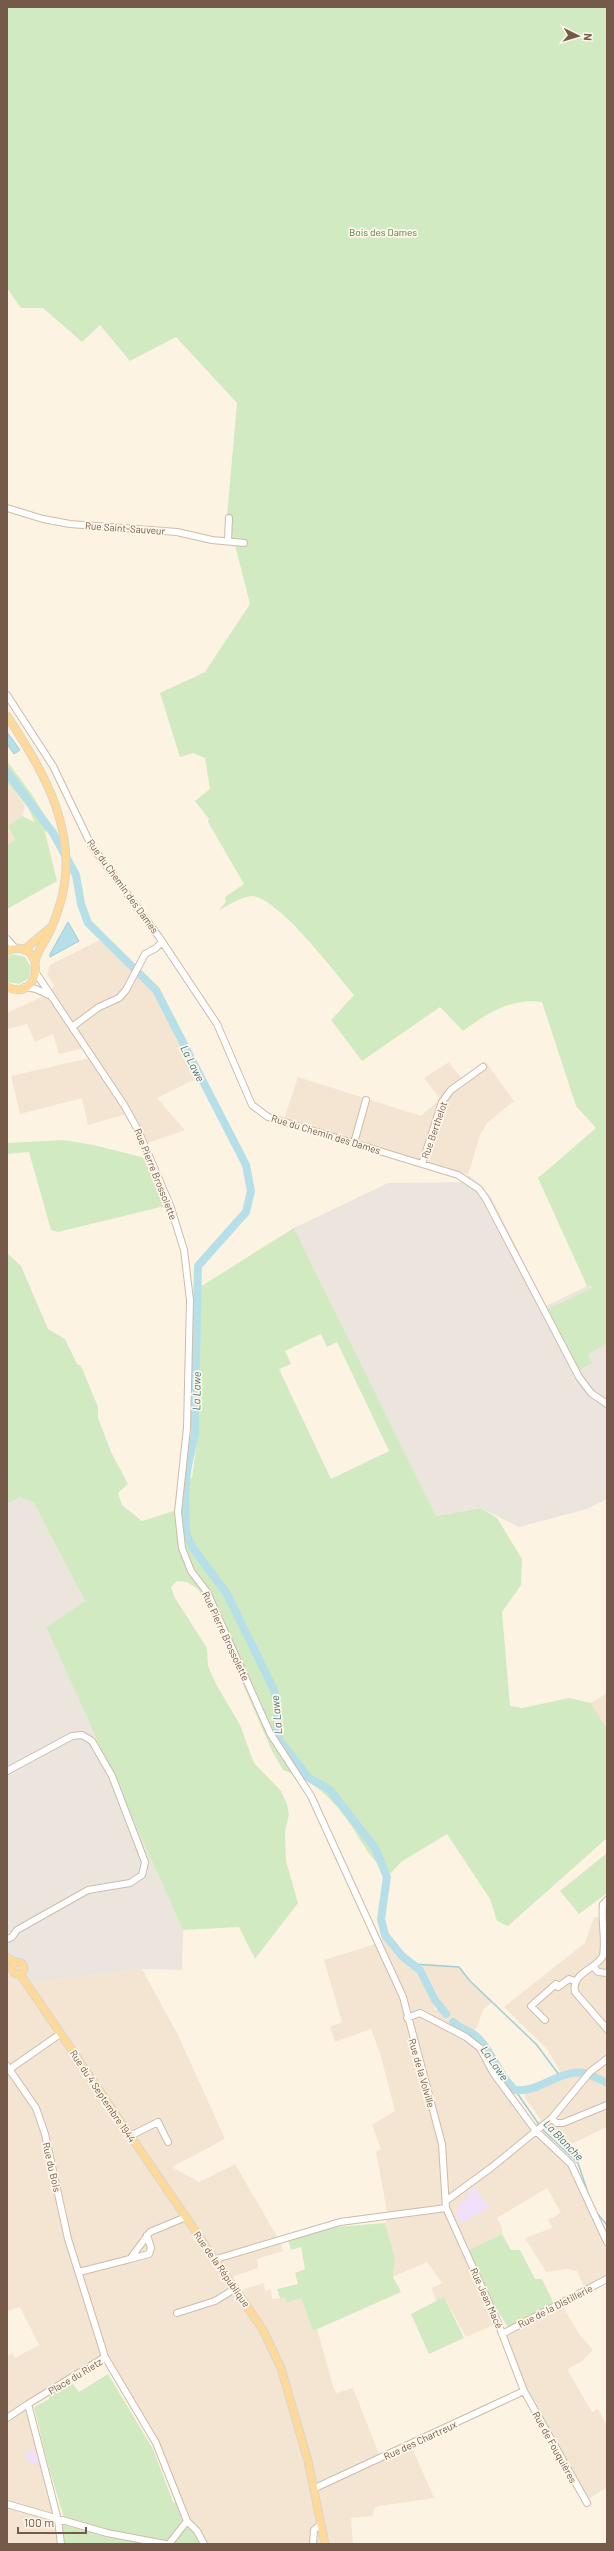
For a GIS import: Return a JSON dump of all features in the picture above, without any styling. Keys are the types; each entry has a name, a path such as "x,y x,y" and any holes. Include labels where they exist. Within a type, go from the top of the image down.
{"main road":[{"path":"7,716 42,771 52,793 63,829 66,872 60,904 38,951 35,962 36,974 33,980 26,987 15,989 7,987"},
{"path":"24,950 50,928"},
{"path":"7,951 16,949 24,950 35,962"},
{"path":"7,996 15,989"},
{"path":"7,1957 14,1973 20,1974 23,1966 20,1963 11,1966"},
{"name":"Rue du 4 Septembre 1944","path":"20,1974 186,2217"},
{"name":"Rue de la République","path":"186,2217 258,2321 280,2368 315,2488 320,2524 325,2544"}],"street":[{"name":"Rue Saint-Sauveur","path":"7,508 43,519 70,524 177,532 244,543"},
{"path":"228,541 229,518"},
{"name":"Rue du Chemin des Dames","path":"7,695 53,766 91,845 162,942 217,1024 252,1105 268,1117 458,1175 479,1189 579,1377 591,1393 607,1404"},
{"path":"7,939 16,949"},
{"path":"72,1027 99,1007 119,998 126,990 145,954 156,948 162,942"},
{"name":"Rue Pierre Brossolette","path":"36,974 98,1063 138,1130 170,1205 184,1250 190,1300 189,1365 187,1428 178,1512 180,1532 191,1571 207,1592 278,1746 311,1796 379,1942"},
{"path":"26,987 36,989 50,996"},
{"name":"Rue Berthelot","path":"422,1164 442,1102 450,1090 483,1067"},
{"path":"354,1143 366,1100"},
{"path":"7,1771 72,1736 82,1735 92,1741 112,1776 145,1862 142,1875 130,1883 88,1890 17,1930 12,1937 7,1939"},
{"path":"607,1900 603,1904 602,1909 605,1944 603,1956 575,1982 575,1992 607,2029"},
{"name":"Rue de la Volville","path":"379,1942 403,1997 407,2018 442,2144 447,2200 446,2208"},
{"path":"593,1966 598,1972 607,1973"},
{"path":"545,2020 531,2006 556,1984 558,1987 569,1979 575,1982"},
{"path":"407,2018 420,2013 466,2037 480,2048 494,2074 539,2128 572,2164 590,2209 607,2242"},
{"path":"8,2069 60,2034"},
{"path":"447,2200 492,2167 552,2118 588,2074 607,2059"},
{"name":"Rue du Bois","path":"8,2069 36,2108 45,2134 68,2239 105,2357"},
{"path":"552,2118 556,2123 563,2123 607,2105"},
{"path":"130,2136 158,2122 168,2142"},
{"path":"216,2259 340,2222 388,2217 446,2208"},
{"name":"Rue Jean Macé","path":"446,2208 502,2334 524,2391"},
{"path":"130,2259 147,2235 186,2217"},
{"path":"79,2272 149,2254 151,2248 147,2235"},
{"name":"Rue de la Distillerie","path":"502,2334 607,2279"},
{"path":"177,2313 215,2301 236,2288"},
{"name":"Place du Rietz","path":"7,2418 105,2357 156,2443 187,2521 197,2531 204,2544"},
{"name":"Rue des Chartreux","path":"315,2488 524,2391"},
{"name":"Rue de Fouquières","path":"524,2391 587,2503"},
{"path":"28,2404 58,2520 61,2544"},
{"path":"7,2504 107,2533 158,2544 165,2544"},
{"path":"168,2544 187,2521"},
{"path":"313,2544 314,2530 320,2524"}],"shaded area":[{"path":"7,782 25,806 22,816 8,826 15,840 7,845"},
{"path":"99,940 128,964 153,991 197,1078 157,1098 185,1130 148,1143 133,1112 88,1125 82,1098 20,1114 11,1076 90,1058 84,1048 59,1054 53,1034 35,1042 27,1024 7,1029 7,1013 50,993 54,985 47,974 50,965"},
{"path":"485,1061 514,1101 487,1123 480,1135 468,1175 284,1119 298,1077 421,1116 440,1099 424,1078 449,1062 461,1078"},
{"path":"468,1175 482,1186 492,1199 546,1306 587,1286 594,1287 607,1310 607,1499 587,1509 519,1527 481,1508 436,1516 294,1228 388,1183 465,1182"},
{"path":"27,1491 85,1601 46,1627 183,1930 182,1970 142,1969 29,1983 24,1968 7,1953 7,1501"},
{"path":"607,1693 607,1729 591,1703"},
{"path":"607,1900 607,2080 594,2075 591,2077 607,2086 607,2127 563,2148 549,2131 545,2129 542,2131 571,2164 607,2239 607,2279 586,2291 577,2271 567,2269 546,2272 525,2238 552,2228 548,2220 561,2213 547,2188 497,2218 502,2227 502,2234 466,2252 498,2323 466,2337 444,2297 436,2301 432,2288 442,2283 427,2262 393,2277 395,2257 385,2223 388,2217 376,2152 381,2149 372,2125 395,2111 380,2053 371,2029 335,2042 330,2027 342,2022 324,1960 372,1945 384,1936 390,1948 422,1976 435,2010 445,2010 422,1965 430,1964 459,1967 470,1981 493,2001 483,2010 477,2027 474,2030 470,2029 466,2037 475,2044 531,2126 541,2120 525,2098 525,2094 563,2079 583,2075 587,2072 561,2073 547,2049 504,2007 585,1943 594,1917 603,1917"},
{"path":"7,1953 24,1968 29,1983 142,1969 178,2035 225,2139 172,2167 199,2182 235,2164 281,2243 283,2251 257,2259 258,2268 232,2277 241,2290 264,2283 265,2291 271,2289 272,2299 285,2297 286,2303 301,2298 313,2330 317,2329 334,2389 337,2393 353,2388 379,2454 409,2441 434,2498 379,2506 374,2509 373,2516 351,2518 353,2544 204,2544 187,2521 156,2443 104,2357 28,2405 61,2544 7,2544 7,2356 12,2353 15,2358 39,2345 20,2307 7,2311"},
{"path":"475,2187 489,2208 462,2223 455,2214 459,2212 458,2205 469,2197 467,2192"},
{"path":"561,2303 579,2334 593,2350 581,2362 567,2369 592,2412 598,2409 607,2426 607,2487 586,2501 528,2398 504,2337 508,2331"},
{"path":"36,2450 39,2462 30,2464 25,2453"}],"green space":[{"name":"Bois des Dames","path":"7,7 607,7 607,1344 588,1354 592,1363 579,1370 548,1309 594,1287 587,1286 538,1178 596,1128 576,1106 542,1002 520,1002 500,1008 481,1018 463,1031 440,1007 362,1061 331,1020 354,995 291,922 263,900 252,896 240,899 219,910 226,902 225,897 244,884 208,822 209,819 195,801 210,789 205,758 193,753 180,757 160,693 205,672 250,604 235,545 225,539 237,403 176,337 130,361 100,325 82,342 43,308 21,308 7,288"},
{"path":"7,761 33,796 51,826 45,832 57,881 7,909 7,845 15,840 8,826 22,816 35,822 28,808 7,782"},
{"path":"13,954 25,957 31,967 29,978 19,984 7,982 7,957"},
{"path":"63,1140 94,1145 145,1158 165,1206 58,1232 51,1230 29,1152 7,1154 7,1143"},
{"path":"294,1228 436,1516 481,1508 497,1518 522,1559 521,1585 502,1612 510,1706 522,1708 569,1698 591,1703 607,1729 607,1838 508,1926 497,1921 490,1899 447,1834 401,1862 391,1873 372,1858 346,1818 325,1794 307,1780 303,1788 293,1774 283,1770 272,1751 214,1617 198,1589 187,1582 177,1581 171,1587 175,1598 207,1648 208,1666 216,1684 240,1725 254,1763 281,1791 287,1804 289,1815 285,1831 286,1861 298,1903 255,1959 239,1927 183,1930 46,1627 85,1601 33,1502 21,1497 7,1503 7,1253 21,1266 48,1329 65,1339 77,1364 81,1366 98,1407 98,1418 111,1452 128,1484 118,1493 122,1505 142,1521 177,1510 181,1482 192,1478 198,1435 200,1287","holes":["321,1334 327,1347 337,1342 389,1451 331,1479 279,1369 291,1364 285,1351"]},
{"path":"607,1853 607,1893 579,1914 560,1891"},
{"path":"385,2223 395,2257 393,2277 401,2292 313,2331 301,2298 286,2303 285,2297 280,2298 277,2289 298,2284 295,2273 305,2269 301,2247 291,2250 288,2240 336,2227"},
{"path":"502,2234 511,2250 520,2250 535,2279 542,2279 554,2304 508,2327 494,2305 469,2250"},
{"path":"444,2297 464,2338 429,2354 411,2314"},
{"path":"108,2374 153,2449 173,2502 176,2503 182,2520 191,2526 202,2544 65,2544 62,2530 64,2518 48,2465 34,2407 49,2399 50,2395 71,2382 79,2392"}],"water":[{"path":"7,732 20,750 14,754 7,744"},
{"path":"68,922 79,941 50,957 50,954"}],"waterway":[{"name":"La Lawe","path":"7,772 53,833 76,875 81,904 88,923 156,990 246,1165 251,1191 246,1212 198,1266 195,1433 187,1471 185,1496 186,1533 193,1548 227,1594 274,1690 277,1705 277,1727 279,1740 309,1778 330,1790 375,1848 387,1877 381,1919 385,1935 402,1956 420,1970 435,2000 446,2014"},
{"path":"413,1964 459,1967 470,1981 536,2044 560,2076"},
{"name":"La Blanche","path":"453,2022 474,2035 483,2043 504,2078 515,2090 533,2088 566,2074 575,2073 584,2073 607,2083"},
{"name":"La Blanche","path":"515,2090 540,2126"},
{"name":"La Blanche","path":"542,2129 578,2163 589,2196"},
{"name":"La Blanche","path":"596,2212 607,2225"}]}
